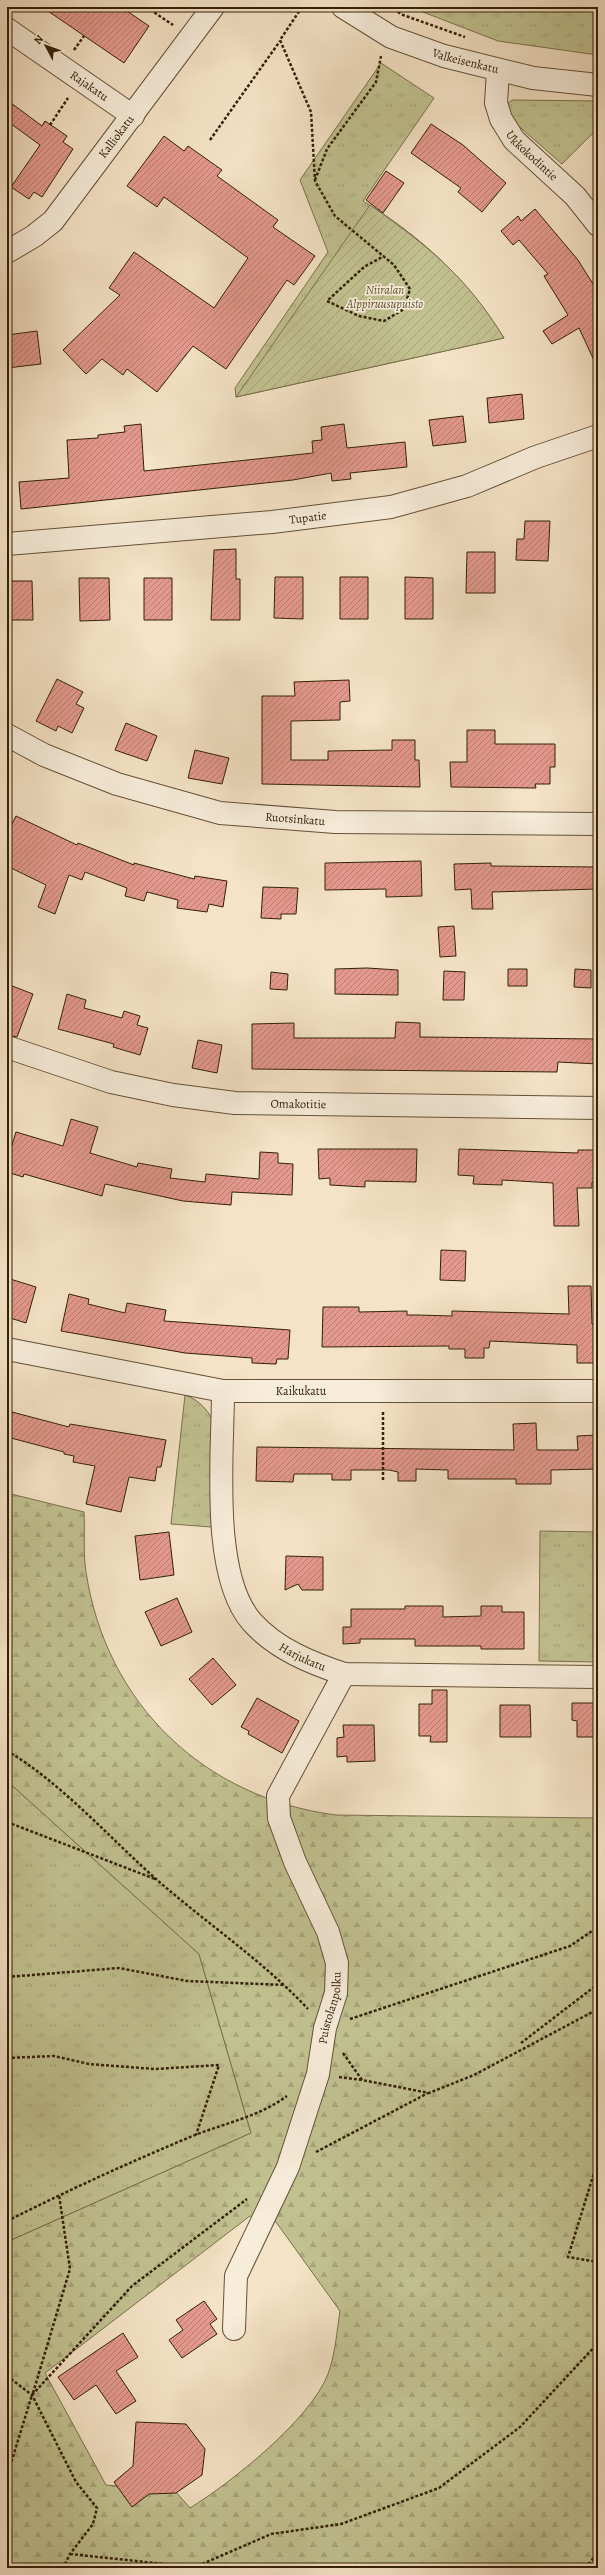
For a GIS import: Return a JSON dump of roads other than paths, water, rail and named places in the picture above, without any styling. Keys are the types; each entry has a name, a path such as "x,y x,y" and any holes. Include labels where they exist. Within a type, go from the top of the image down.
{"street":[{"name":"Kalliokatu","path":"7,252 34,236 53,221 213,7"},
{"name":"Valkeisenkatu","path":"344,7 391,37 444,56 498,71 534,78 598,85"},
{"name":"Rajakatu","path":"7,29 133,116"},
{"name":"Ukkokodintie","path":"498,71 496,103 501,119 514,140 575,196 598,225"},
{"name":"Tupatie","path":"7,544 264,523 391,507 467,486 536,457 598,436"},
{"name":"Ruotsinkatu","path":"7,735 44,755 117,784 220,813 335,822 598,824"},
{"name":"Omakotitie","path":"7,1048 111,1082 173,1096 235,1103 598,1108"},
{"name":"Kaikukatu","path":"7,1349 223,1391 598,1391"},
{"name":"Harjukatu","path":"223,1391 222,1527 227,1566 238,1598 252,1622 267,1636 317,1665 344,1674 598,1677"},
{"name":"Puistolanpolku","path":"234,2329 236,2276 288,2167 318,2074 325,2028 336,1993 337,1963 328,1932 295,1862 279,1818 278,1796 344,1674"}],"park label":[{"name":"Niiralan Alppiruusupuisto","path":"385,297"}]}
